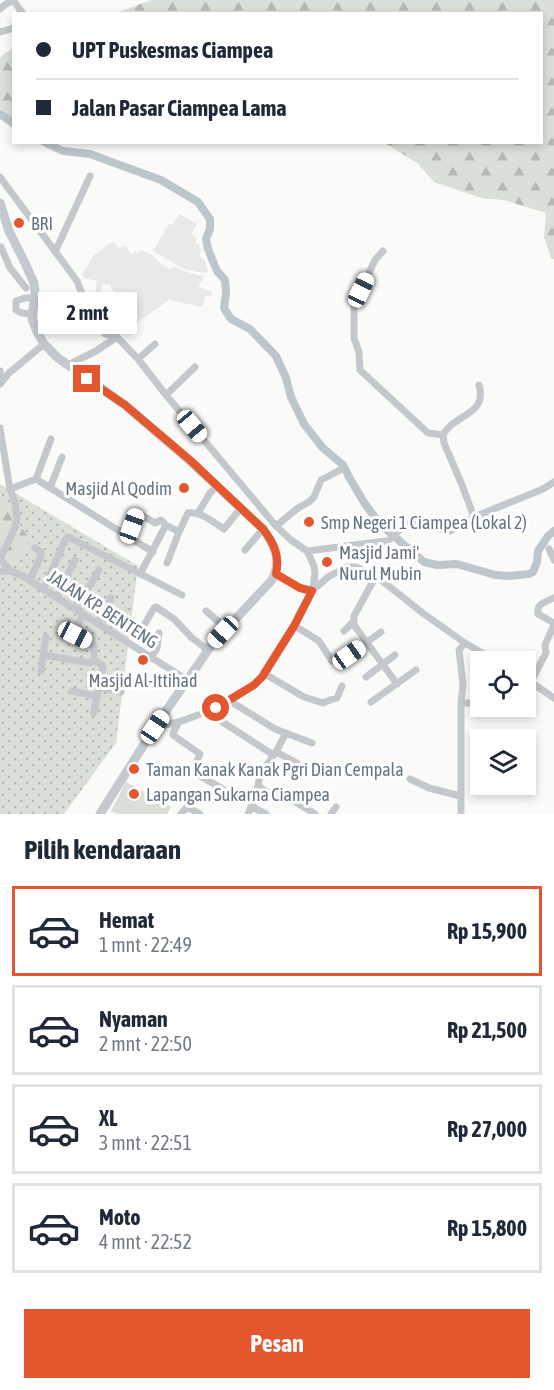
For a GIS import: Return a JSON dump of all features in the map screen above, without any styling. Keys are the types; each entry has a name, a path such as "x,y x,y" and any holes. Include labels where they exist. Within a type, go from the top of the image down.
{"main road":[{"path":"0,203 9,231 25,263 27,287 35,298 32,319 44,344 68,365 125,405 190,460 263,529 272,541 278,562 276,574 266,588 226,628 208,650 155,727 100,814"}],"street":[{"path":"0,9 13,0"},
{"path":"55,252 90,176"},
{"path":"0,177 77,281 84,300 105,334 117,337 138,359 276,526 307,551 314,566 312,591 265,674 254,685 230,701 179,722 155,727"},
{"path":"1,247 10,268 27,287"},
{"path":"383,251 375,260 354,305 354,338 360,370 428,433 443,435"},
{"path":"33,313 24,314 17,311 16,301 35,298"},
{"path":"68,365 117,337"},
{"path":"0,384 9,372 44,344"},
{"path":"138,359 155,344"},
{"path":"166,395 195,367"},
{"path":"0,371 0,384"},
{"path":"474,517 444,443 443,435 452,423 471,412 477,405 482,393 479,385"},
{"path":"0,428 10,489 15,502 16,526 1,557 11,571"},
{"path":"10,489 36,479 51,439"},
{"path":"50,488 62,457"},
{"path":"276,526 314,497 321,480 340,470"},
{"path":"36,479 153,552"},
{"path":"307,551 382,542 389,540 412,521 419,520 450,531 474,517 543,489 554,482"},
{"path":"198,513 217,486"},
{"path":"167,563 188,513 198,513 226,530 240,509"},
{"path":"132,526 138,513 155,523 160,520 179,532"},
{"path":"140,574 166,525"},
{"path":"245,550 263,529"},
{"path":"44,588 68,537 182,595"},
{"path":"30,580 41,556 41,552 35,549"},
{"path":"549,549 554,560"},
{"path":"57,597 75,560"},
{"path":"312,591 328,577 346,567 356,567 376,576 424,614 478,651"},
{"path":"95,661 94,646 74,634 80,611 99,570"},
{"name":"JALAN KP. BENTENG","path":"0,571 11,571 44,588 187,680"},
{"path":"276,574 300,588 312,591"},
{"path":"376,576 354,616 354,625 397,684"},
{"path":"98,623 111,598"},
{"path":"536,668 546,653 545,645 554,624 538,614 538,606 554,598"},
{"path":"142,627 156,607 173,618 192,638 208,650"},
{"path":"206,611 226,628"},
{"path":"344,631 354,621"},
{"path":"294,626 319,641 332,661"},
{"path":"349,655 381,632"},
{"path":"152,658 157,648 159,633"},
{"path":"41,671 46,637"},
{"path":"461,814 463,684 459,651 465,643"},
{"path":"44,655 101,663 103,666 93,712"},
{"path":"366,676 395,655"},
{"path":"371,702 416,670"},
{"path":"265,674 304,697 323,703 337,698 342,686"},
{"path":"536,686 554,698"},
{"path":"99,687 121,692"},
{"path":"72,691 97,696"},
{"path":"230,701 275,729 312,743"},
{"path":"461,704 470,704"},
{"path":"207,712 272,754 272,759 261,775 250,811 266,814"},
{"path":"179,722 172,732 173,735 200,754 193,772 223,789"},
{"path":"285,733 276,752 297,764"},
{"path":"411,779 429,788 460,795"},
{"path":"258,786 270,794 278,791 315,814"},
{"path":"181,814 187,807 200,814"},
{"path":"331,814 336,807"}],"shaded area":[{"path":"180,214 197,224 191,234 197,239 195,243 199,245 201,251 199,256 204,260 208,272 184,269 153,251 169,224 172,225"},
{"path":"113,241 119,248 125,245 131,254 136,251 138,253 140,250 152,255 162,265 171,269 174,266 203,276 199,288 212,291 211,297 206,296 202,307 169,300 135,324 109,284 103,283 100,295 95,294 97,281 84,278 82,275 93,256"}],"green space":[{"path":"151,0 554,0 554,259 551,258 544,237 546,213 504,200 481,198 434,182 417,163 387,144 543,144 543,12 119,12"},
{"path":"12,49 12,121 0,106 1,56"},
{"path":"0,484 138,566 116,743 64,814 0,814"},
{"path":"0,493 30,540 0,578"},
{"name":"Lapangan Sukarna Ciampea","path":"126,782 171,807 167,814 117,814 111,811"}],"waterway":[{"path":"0,114 12,123"},
{"path":"48,144 63,151 90,154 161,180 198,202 210,219 210,229 206,239 208,249 217,271 225,280 224,308 231,319 250,329 276,356 304,424 323,448 343,465 365,504 380,524 424,562 437,565 457,564 495,575 529,574 533,572 537,562 538,551 554,531"}],"place":[{"name":"BRI","path":"19,223"},
{"name":"Masjid Al Qodim","path":"184,488"},
{"name":"Smp Negeri 1 Ciampea (Lokal 2)","path":"309,522"},
{"name":"Masjid Jami' Nurul Mubin","path":"327,562"},
{"name":"Masjid Al-Ittihad","path":"143,660"},
{"name":"Taman Kanak Kanak Pgri Dian Cempala","path":"134,769"},
{"name":"Lapangan Sukarna Ciampea","path":"134,794"}],"route":[{"path":"87,379 125,405 190,460 263,529 272,541 277,556 276,574 300,588 312,591 265,674 254,685 216,708"}]}
